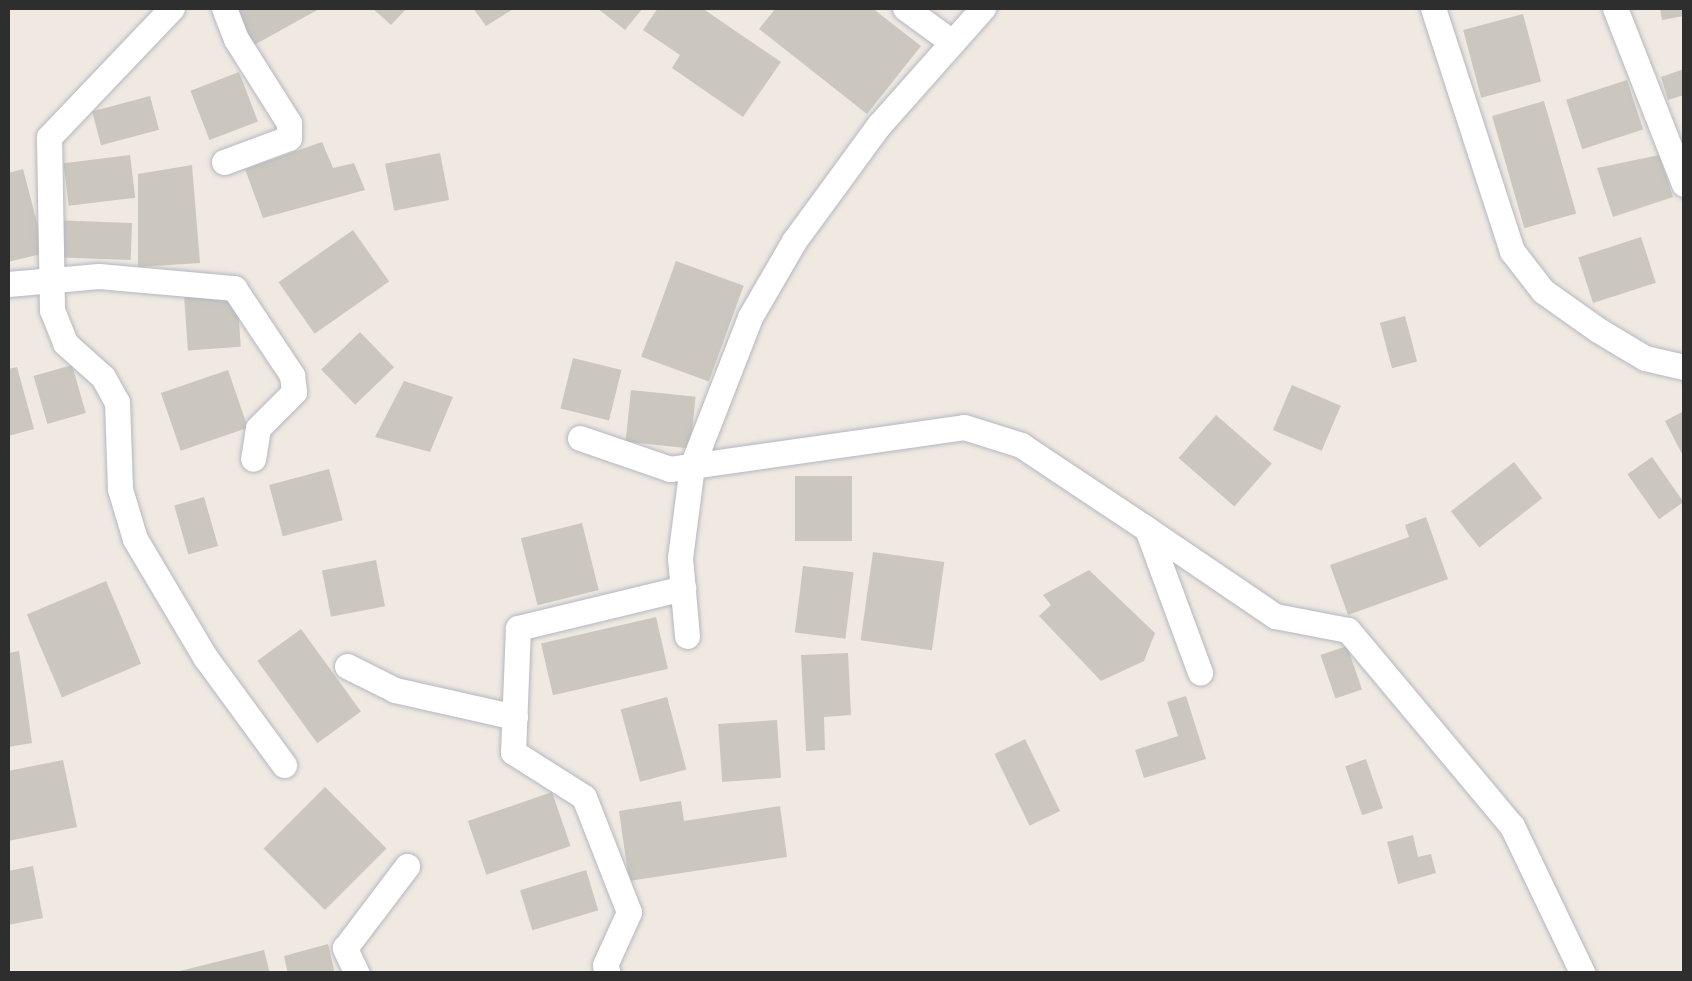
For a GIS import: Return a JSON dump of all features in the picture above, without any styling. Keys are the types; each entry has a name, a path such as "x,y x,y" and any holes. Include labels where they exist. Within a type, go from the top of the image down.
{"street":[{"path":"172,8 49,138 52,310 65,343 103,377 116,402 120,489 134,539 206,657 284,765"},
{"path":"224,8 236,40 290,123 288,138 224,162"},
{"path":"904,8 952,42"},
{"path":"687,636 683,588 692,466 750,317 794,242 879,124 983,8"},
{"path":"1433,8 1512,251 1544,292 1598,330 1645,358 1684,366"},
{"path":"1615,8 1684,184"},
{"path":"8,284 52,278 234,288 292,374 294,392 258,428 253,459"},
{"path":"580,438 670,468 964,427 1021,445 1274,616 1348,630 1512,826 1583,974"},
{"path":"1147,529 1200,672"},
{"path":"608,974 605,964 629,912 584,797 513,752 518,628 683,588"},
{"path":"348,666 395,690 514,716"},
{"path":"357,974 345,948 406,866"}],"building":[{"path":"231,8 321,8 252,46"},
{"path":"372,8 407,8 391,25"},
{"path":"473,8 515,8 486,26"},
{"path":"597,8 643,8 625,30"},
{"path":"658,8 702,8 781,62 743,117 672,68 680,55 643,30"},
{"path":"776,8 872,8 921,46 867,114 759,29"},
{"path":"1660,8 1684,8 1684,16 1662,20"},
{"path":"1523,14 1541,82 1481,98 1463,30"},
{"path":"1684,69 1684,95 1668,100 1661,77"},
{"path":"239,72 258,121 209,140 190,91"},
{"path":"1627,80 1643,129 1582,149 1566,100"},
{"path":"150,96 159,130 101,145 92,112"},
{"path":"1544,101 1576,213 1524,228 1492,116"},
{"path":"322,142 333,168 354,163 365,190 263,218 245,169"},
{"path":"440,153 449,200 394,211 385,164"},
{"path":"130,155 135,198 69,206 63,163"},
{"path":"1659,155 1673,197 1613,217 1597,168"},
{"path":"192,165 200,263 138,267 138,174"},
{"path":"23,169 45,253 8,262 8,173"},
{"path":"63,221 132,223 131,260 62,258"},
{"path":"353,230 389,282 315,334 278,282"},
{"path":"1641,237 1656,283 1593,303 1578,257"},
{"path":"676,261 744,286 709,381 641,357"},
{"path":"237,293 241,347 188,351 184,297"},
{"path":"1405,316 1417,361 1392,368 1380,323"},
{"path":"360,332 394,367 355,405 321,370"},
{"path":"573,358 622,370 609,421 560,408"},
{"path":"72,365 86,413 47,424 34,376"},
{"path":"17,367 34,429 8,436 8,369"},
{"path":"228,370 248,428 181,451 161,393"},
{"path":"404,381 453,397 430,452 375,437"},
{"path":"1292,385 1341,406 1322,451 1273,430"},
{"path":"631,390 696,397 690,449 626,442"},
{"path":"1684,411 1684,458 1665,421"},
{"path":"1216,415 1272,464 1234,507 1179,458"},
{"path":"1652,457 1684,502 1659,519 1627,474"},
{"path":"1514,462 1542,498 1479,548 1451,511"},
{"path":"329,469 343,520 283,536 269,485"},
{"path":"795,476 852,476 852,541 795,541"},
{"path":"204,497 218,546 188,555 174,506"},
{"path":"1426,517 1448,579 1348,615 1330,565 1409,537 1405,525"},
{"path":"582,523 599,590 538,605 521,538"},
{"path":"873,552 944,562 932,650 861,640"},
{"path":"376,560 385,606 331,617 322,570"},
{"path":"803,566 854,572 845,639 795,633"},
{"path":"1089,570 1155,633 1144,661 1101,681 1039,616 1051,605 1043,595"},
{"path":"106,581 141,664 62,697 27,615"},
{"path":"656,617 668,669 553,695 541,644"},
{"path":"301,629 361,712 317,743 257,661"},
{"path":"1347,646 1362,689 1336,699 1321,655"},
{"path":"19,651 32,743 8,747 8,653"},
{"path":"848,653 851,715 824,717 825,750 806,751 801,655"},
{"path":"1186,696 1206,759 1144,778 1135,750 1178,736 1167,702"},
{"path":"667,697 686,769 640,782 621,709"},
{"path":"777,720 781,778 722,782 718,724"},
{"path":"1025,739 1060,811 1030,826 994,754"},
{"path":"1366,759 1383,808 1362,815 1345,766"},
{"path":"63,760 77,827 8,841 8,771"},
{"path":"325,787 387,849 325,910 263,849"},
{"path":"552,792 571,846 486,875 468,821"},
{"path":"681,801 684,821 780,806 787,857 629,881 619,811"},
{"path":"1413,835 1418,857 1431,854 1436,873 1398,884 1387,842"},
{"path":"33,866 43,918 8,925 8,871"},
{"path":"586,870 598,910 532,930 520,890"},
{"path":"328,944 335,974 288,974 284,956"},
{"path":"264,950 270,974 176,974 176,972"}]}
